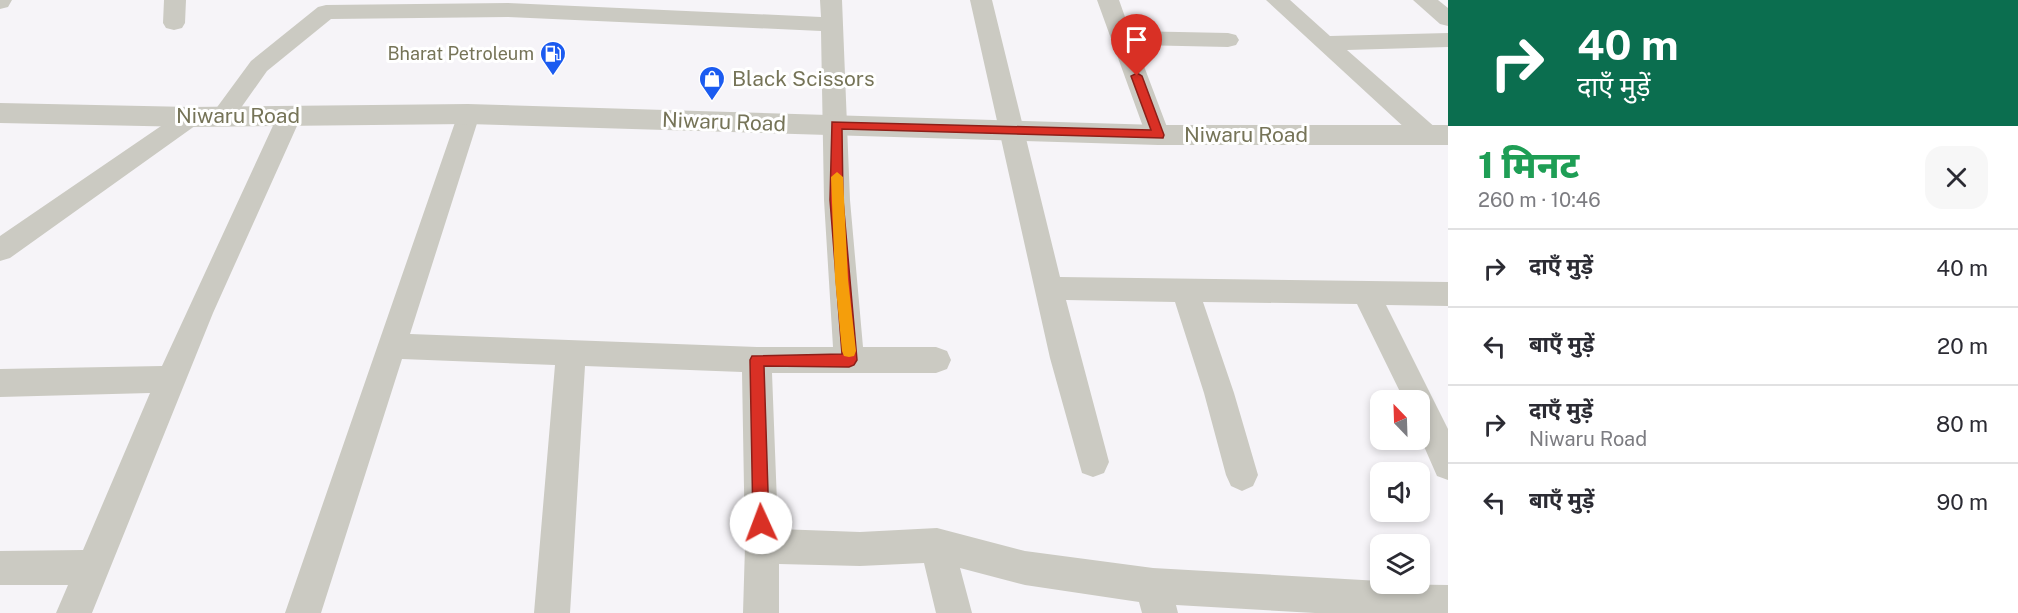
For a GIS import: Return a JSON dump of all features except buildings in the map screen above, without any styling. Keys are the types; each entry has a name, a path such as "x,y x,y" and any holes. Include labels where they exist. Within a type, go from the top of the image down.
{"street":[{"path":"174,23 175,0"},
{"path":"981,0 1093,462"},
{"path":"1108,0 1158,135"},
{"path":"1277,0 1438,135"},
{"path":"1424,0 1448,19"},
{"path":"223,116 259,66 332,6 478,5 831,12 837,200 849,360"},
{"path":"1123,38 1228,40"},
{"path":"1328,43 1448,40"},
{"name":"Niwaru Road","path":"0,113 191,117 468,114 1158,135 1438,135"},
{"path":"303,613 468,114"},
{"path":"0,250 191,117"},
{"path":"74,613 204,302 290,117"},
{"path":"1049,288 1448,294"},
{"path":"1185,289 1220,393 1242,475"},
{"path":"1366,292 1415,390 1448,465"},
{"path":"391,346 757,360 936,360"},
{"path":"552,613 571,353"},
{"path":"757,360 762,546 761,613"},
{"path":"0,383 171,379"},
{"path":"762,546 860,549 937,545 1157,599 1378,605 1448,603"},
{"path":"937,545 954,613"},
{"path":"0,568 93,567"}],"slow traffic":[{"path":"837,177 842,279 849,351"}],"place":[{"name":"Bharat Petroleum","path":"553,77"},
{"name":"Black Scissors","path":"712,102"}],"route":[{"path":"761,523 757,360 849,360 837,200 836,125 1158,135 1137,76"}]}
